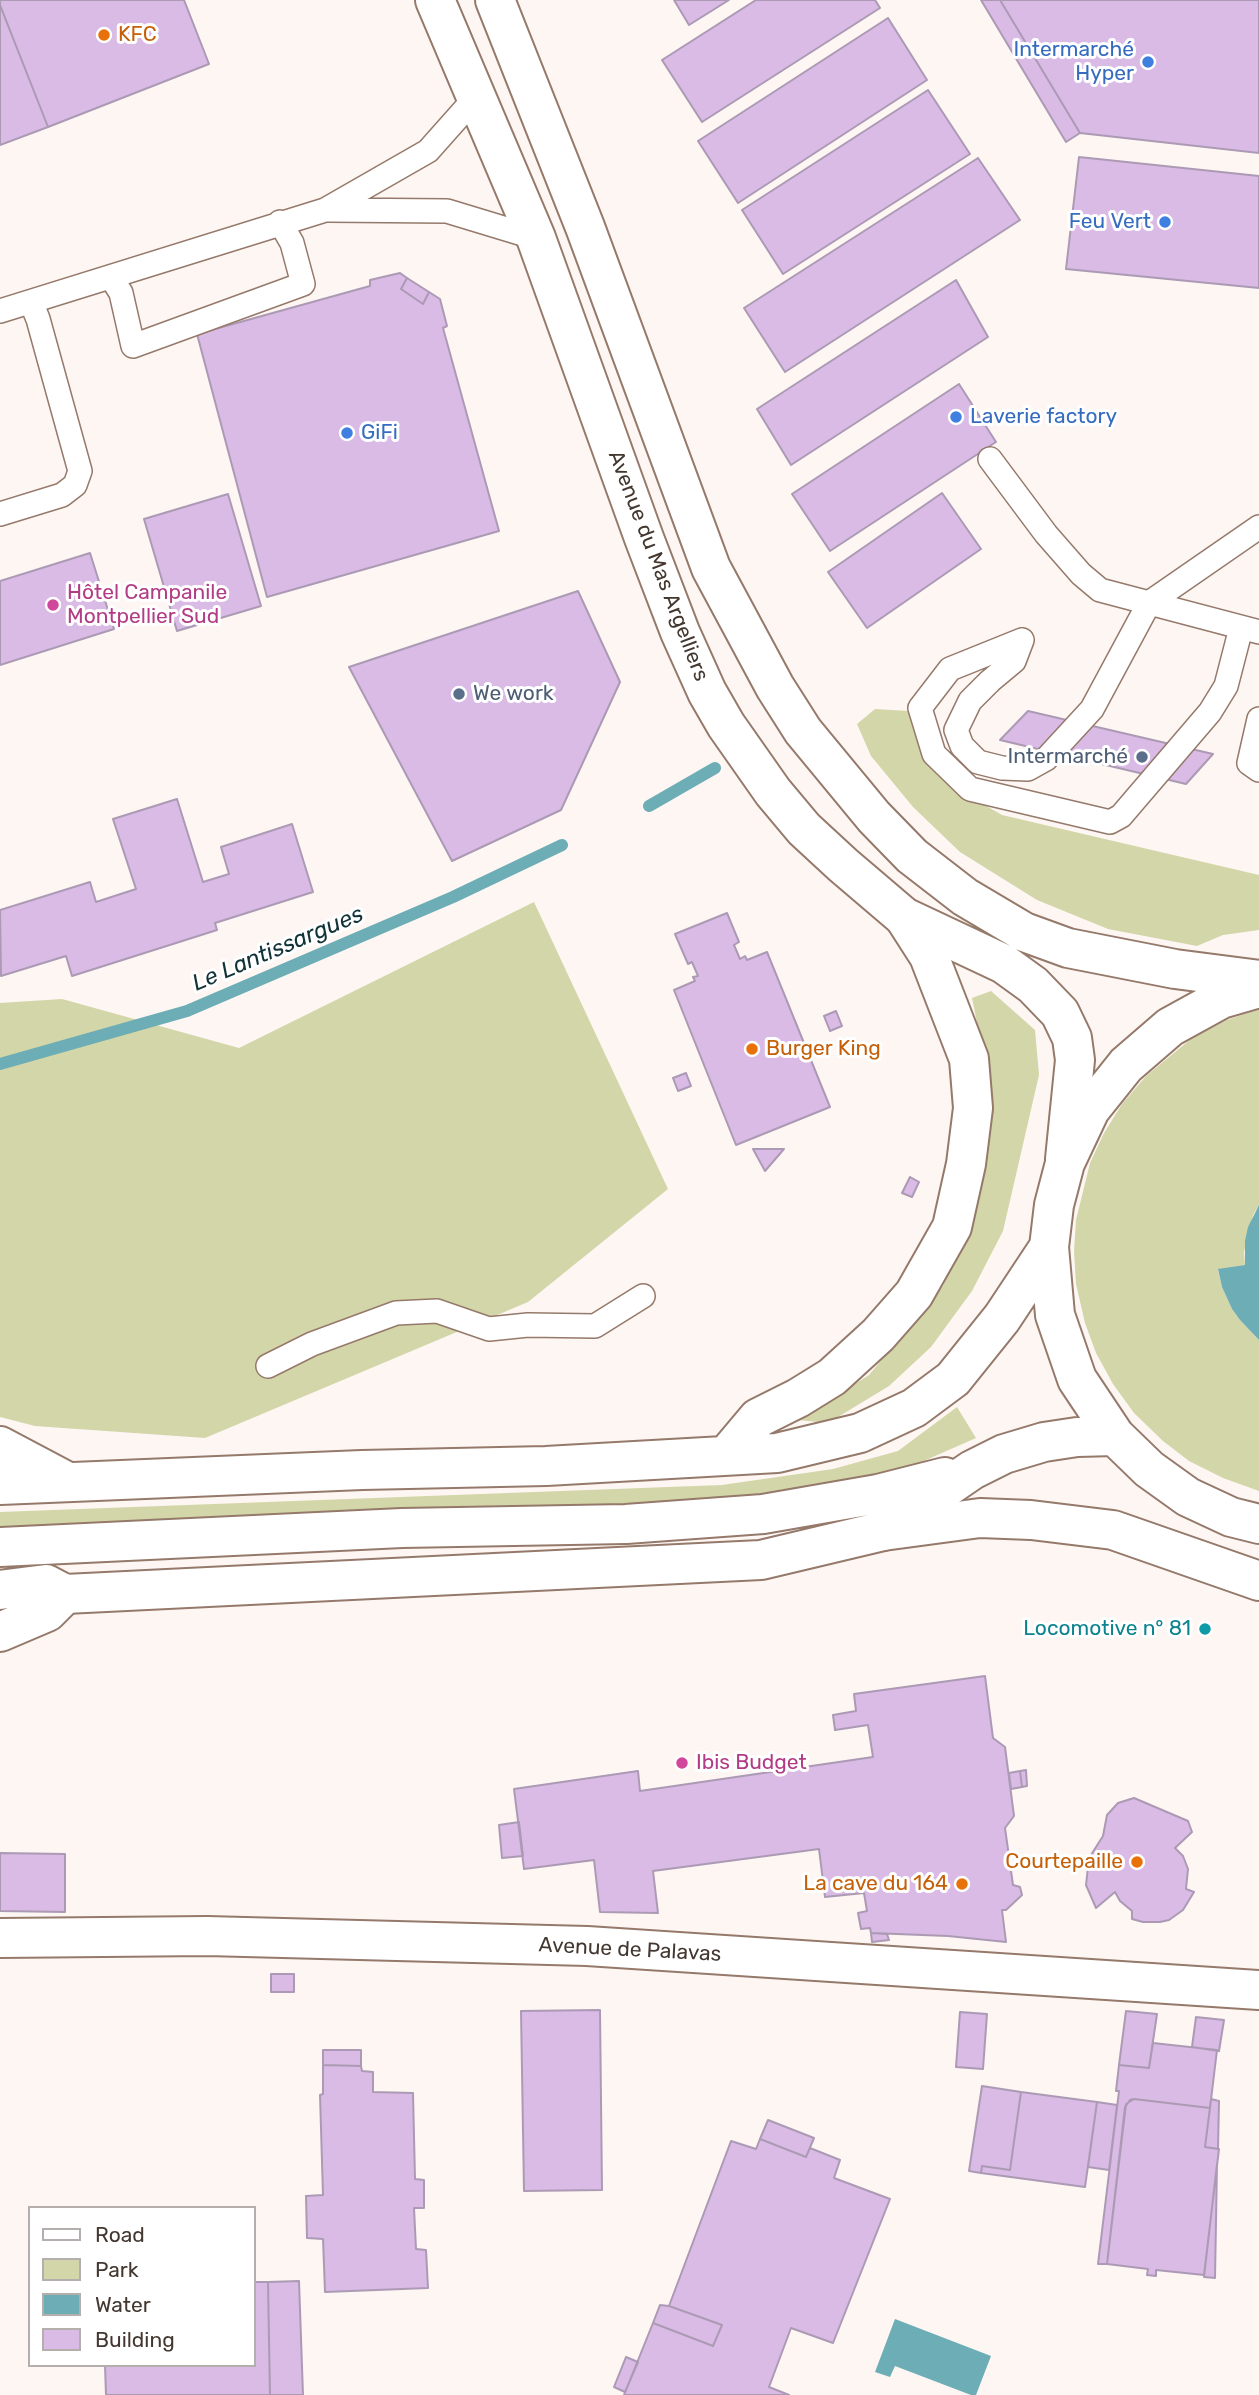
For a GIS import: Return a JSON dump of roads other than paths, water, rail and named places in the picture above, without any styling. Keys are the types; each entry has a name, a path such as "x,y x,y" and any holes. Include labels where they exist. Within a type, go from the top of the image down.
{"main road":[{"name":"Avenue du Mas Argelliers","path":"435,0 536,238 680,632 707,692 726,725 773,792 804,829 904,917 1004,964 1033,985 1060,1013 1072,1038 1075,1060 1065,1163"},
{"path":"495,0 584,227 711,568 775,687 803,731 865,807 912,856 965,897 1024,932 1068,948 1175,969 1259,980"},
{"path":"726,1456 758,1418 832,1377 878,1335 914,1294 952,1227 966,1164 972,1108 969,1059 929,956 904,917"},
{"path":"1259,988 1221,999 1170,1027 1126,1065 1090,1110 1065,1163 1054,1205 1049,1247 1055,1315 1077,1379 1115,1436 1149,1469 1188,1497 1231,1517 1259,1524"},
{"path":"0,1485 545,1466 777,1453 860,1433 914,1408 953,1379 1002,1318 1049,1247"},
{"path":"883,1531 972,1470 1004,1454 1044,1442 1077,1437 1115,1436"},
{"path":"0,1446 68,1482"},
{"path":"0,1547 402,1528 626,1524 763,1514 878,1494 972,1470"},
{"path":"0,1590 46,1584 65,1594 761,1560 883,1531 980,1518 1031,1520 1113,1530 1259,1581"},
{"path":"0,1632 47,1612 65,1594"},
{"name":"Avenue de Palavas","path":"0,1938 207,1936 587,1946 1259,1990"}],"lane":[{"path":"0,311 325,210 428,151 476,97"},
{"path":"325,210 447,211 536,238"},
{"path":"111,277 121,293 133,346 303,284 292,243 280,222"},
{"path":"0,514 62,495 75,485 80,471 31,302"},
{"path":"990,459 1046,534 1081,574 1100,590 1149,603 1250,630 1215,705 1121,816 1110,822 970,789 934,754 920,708 950,669 1022,640 1014,661 970,701 956,730 962,746 978,762 1002,768 1028,769 1046,759 1092,709 1149,603 1259,527"},
{"path":"1259,719 1249,763 1259,770"},
{"path":"268,1366 312,1344 396,1313 437,1311 489,1329 528,1325 595,1326 643,1296"}],"water":[{"path":"1259,1205 1259,1340 1232,1309 1222,1287 1218,1269 1245,1265 1248,1227"},
{"path":"895,2319 991,2356 976,2395 895,2366 890,2377 875,2372"}],"waterway":[{"name":"Le Lantissargues","path":"649,806 715,768"},
{"name":"Le Lantissargues","path":"0,1064 187,1011 453,897 562,845"}],"place":[{"name":"KFC","path":"104,35"},
{"name":"Intermarché Hyper","path":"1148,62"},
{"name":"Feu Vert","path":"1165,222"},
{"name":"Laverie factory","path":"956,417"},
{"name":"GiFi","path":"347,433"},
{"name":"Hôtel Campanile Montpellier Sud","path":"53,605"},
{"name":"We work","path":"459,694"},
{"name":"Intermarché","path":"1142,757"},
{"name":"Burger King","path":"752,1049"},
{"name":"Locomotive n° 81","path":"1205,1629"},
{"name":"Ibis Budget","path":"682,1763"},
{"name":"Courtepaille","path":"1137,1862"},
{"name":"La cave du 164","path":"962,1884"}]}
